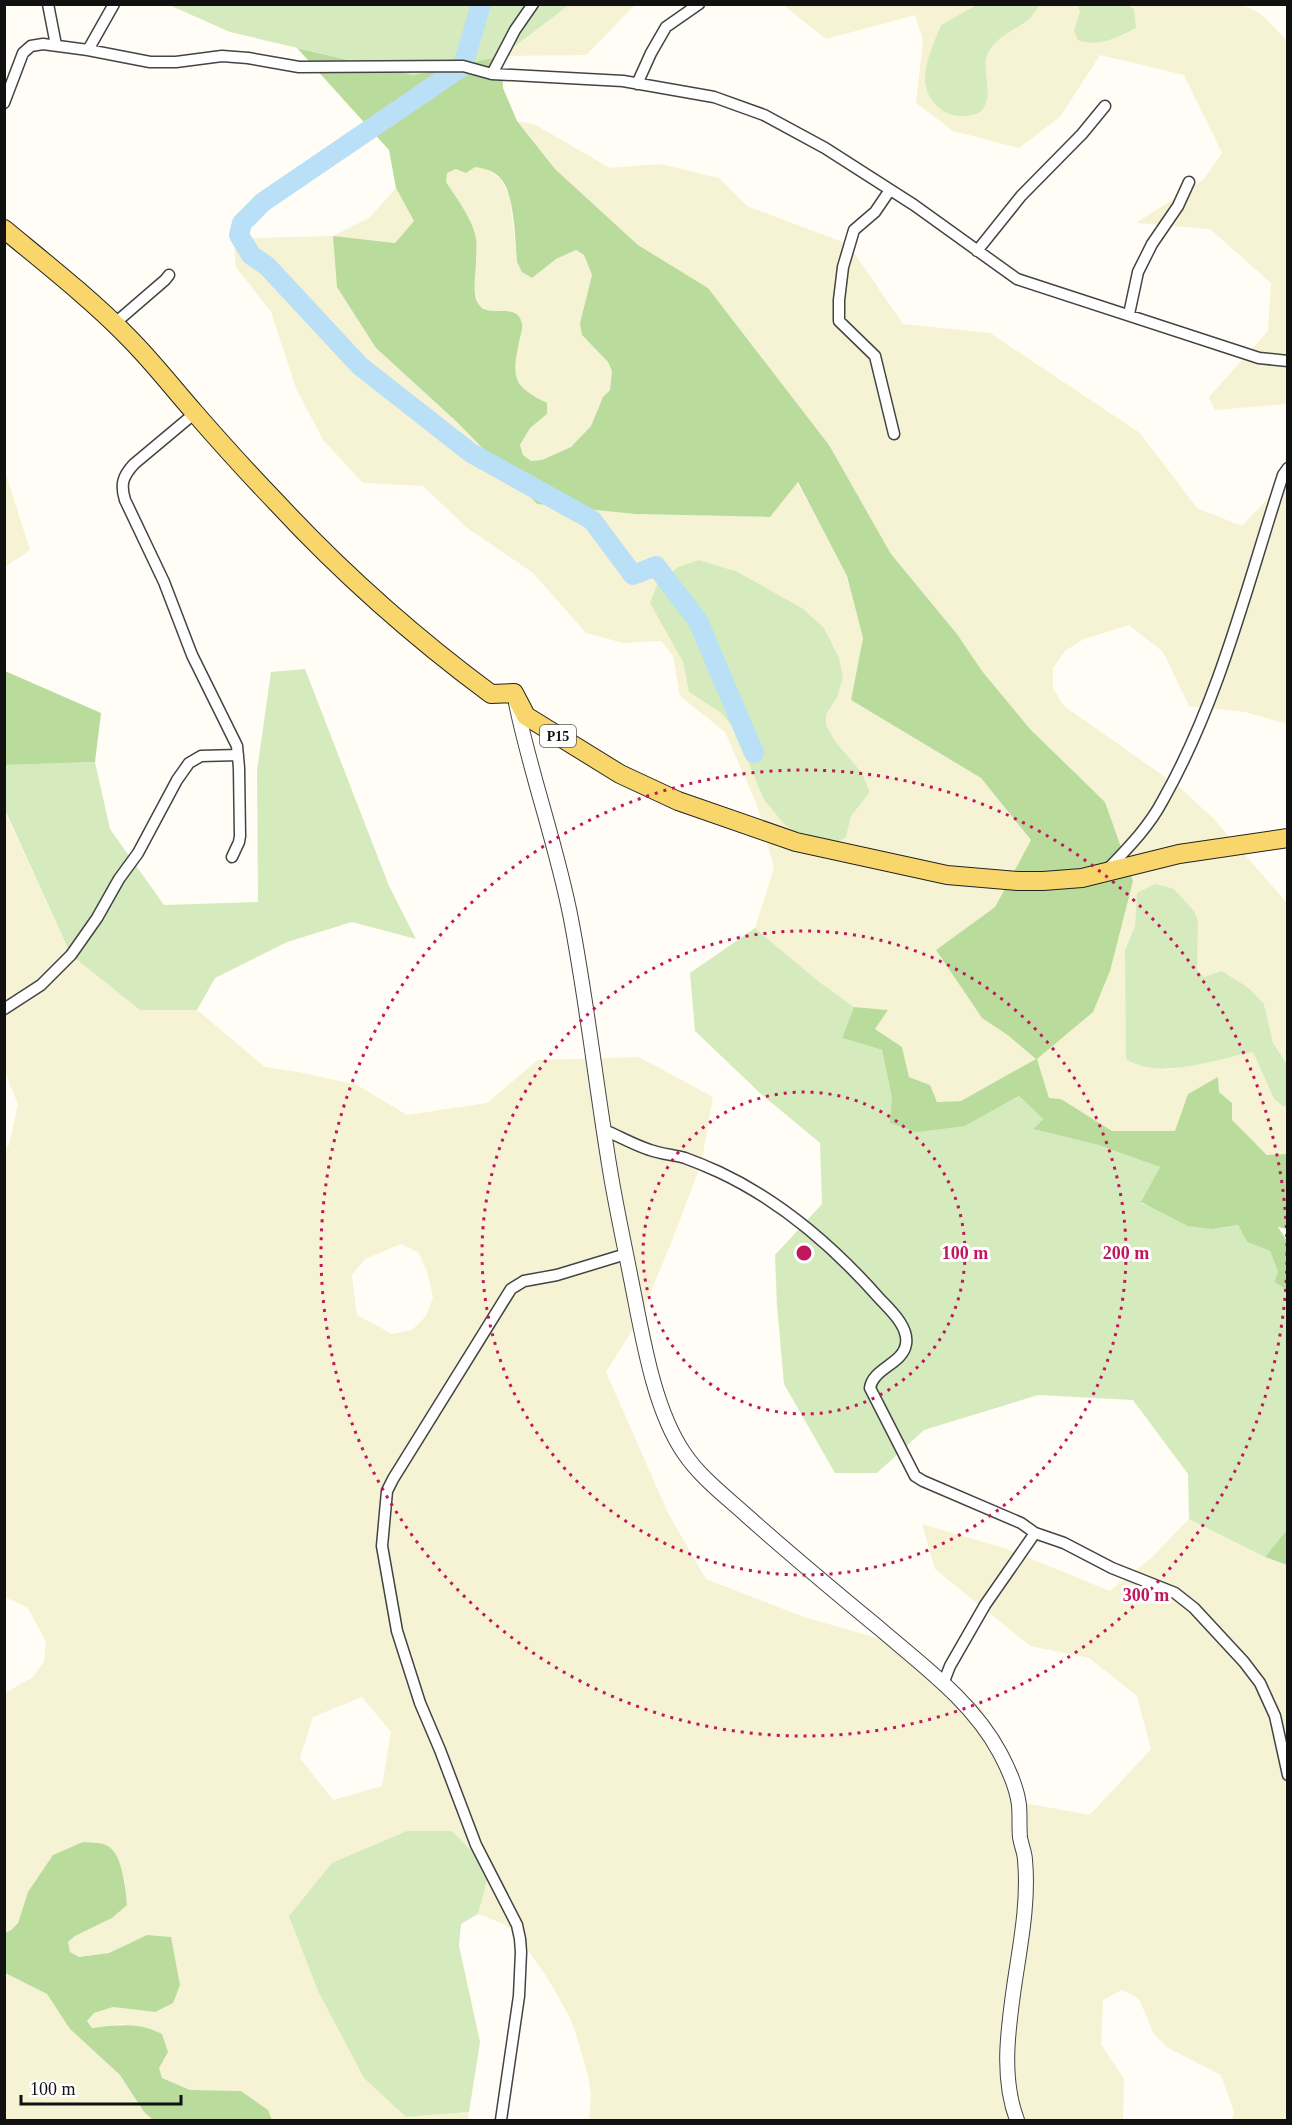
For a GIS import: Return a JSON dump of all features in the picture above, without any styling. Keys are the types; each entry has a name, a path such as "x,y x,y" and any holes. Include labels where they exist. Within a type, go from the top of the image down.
{"main road":[{"path":"4,229 114,324 155,366 276,502 398,620 454,667 491,694 514,693"},
{"name":"P15","path":"514,693 526,716 620,774 678,801 796,842 947,875 1043,881 1082,878 1179,854 1287,838"}],"street":[{"path":"48,4 56,45"},
{"path":"88,50 114,4"},
{"path":"492,74 515,30 533,4"},
{"path":"637,84 651,52 666,27 699,4"},
{"path":"4,103 23,53 31,46 43,44 150,62 176,62 222,56 299,67 463,66 492,74 637,84 714,97 764,115 825,148 890,190 1017,279 1258,358 1287,361"},
{"path":"977,251 1021,195 1082,134 1105,106"},
{"path":"1129,314 1138,272 1152,244 1178,206 1189,182"},
{"path":"890,190 874,212 854,230 843,267 839,321 875,356 894,434"},
{"path":"114,324 169,275"},
{"path":"195,413 134,464 122,482 122,490 125,501 164,582 192,655 237,746 240,836 232,857"},
{"path":"1105,873 1142,832 1163,801 1208,709 1287,468"},
{"path":"514,693 526,752 561,871 587,1008 604,1130 626,1254 639,1320 669,1426 685,1456 711,1484 962,1702 1000,1754 1018,1802 1020,1836 1026,1859 1025,1892 1009,2024 1007,2062 1009,2090 1017,2121"},
{"path":"4,1009 41,985 71,955 138,853 177,780 189,763 201,756 238,755"},
{"path":"604,1130 650,1150 686,1158 720,1172 763,1197 797,1221 849,1264 904,1329 906,1343 903,1350 872,1380 870,1388 915,1476 1021,1523 1035,1533 1175,1593 1194,1608 1244,1662 1260,1683 1275,1716 1287,1775"},
{"path":"501,2121 519,1996 520,1939 517,1924 476,1845 411,1678 397,1631 382,1546 386,1502 390,1485 405,1457 441,1404 511,1289 524,1281 557,1275 626,1254"},
{"path":"943,1684 950,1666 985,1605 1035,1533"}],"shaded area":[{"path":"1240,4 1260,13 1287,41 1287,404 1215,410 1209,397 1268,331 1271,283 1210,229 1136,223 1204,179 1222,153 1184,75 1100,55 1060,117 1019,148 953,131 916,103 923,40 915,15 826,39 783,5"},
{"path":"569,5 635,5 586,55 502,56"},
{"path":"517,121 534,124 610,168 660,164 719,178 747,206 848,244 903,324 990,333 1140,433 1197,508 1242,526 1287,478 1287,724 1245,712 1189,706 1163,652 1129,625 1084,639 1065,651 1053,668 1053,688 1064,706 1178,786 1213,818 1287,903 1287,1064 1273,1043 1264,1004 1250,989 1204,977 1196,969 1198,921 1137,893 1135,926 1125,950 1167,1070 1253,1052 1274,1099 1281,1106 1287,1107 1287,1154 1268,1155 1231,1120 1232,1103 1219,1092 1218,1078 1188,1094 1176,1131 1112,1131 1061,1099 1049,1098 1037,1059 961,1101 937,1102 930,1085 909,1077 902,1047 875,1029 887,1010 854,1007 818,981 755,928 774,868 757,805 725,732 680,696 673,656 661,641 623,643 586,633 533,573 466,527 423,486 363,483 323,440 296,388 271,312 236,267 234,248 251,238 333,236 376,348 458,423 537,504 635,514 770,517 797,482 847,576 863,638 851,700 981,778 1031,840 995,907 936,950 982,1018 1009,1036 1105,802 1030,729 982,671 957,634 891,554 829,445 708,288 638,245 555,169","holes":["698,560 738,572 802,608 837,697 826,715 826,725 835,741 862,773 870,792 850,816 846,837 764,799 734,728 721,713 689,692 683,662"]},
{"path":"475,166 485,168 501,179 510,198 517,262 522,272 532,278 556,259 576,250 584,255 592,275 580,323 582,335 608,362 612,371 610,390 603,397 591,426 571,447 542,460 531,461 523,455 520,445 530,428 547,414 546,403 528,394 516,378 514,367 522,324 508,310 487,311 479,305 446,182 447,173"},
{"path":"396,188 414,221 395,243 333,236 369,218"},
{"path":"4,468 30,550 5,567 4,567"},
{"path":"4,810 71,955 140,1010 197,1010 265,1067 357,1085 407,1115 487,1103 538,1060 639,1057 713,1097 701,1165 669,1248 639,1320 606,1372 668,1513 706,1579 804,1617 898,1644 982,1708 1019,1802 1090,1815 1151,1749 1137,1696 1089,1658 1030,1646 935,1569 922,1524 1004,1548 1110,1591 1152,1557 1189,1519 1265,1557 1287,1565 1287,2120 1232,2120 1234,2112 1221,2075 1168,2048 1154,2034 1139,1999 1122,1990 1103,2000 1101,2044 1124,2079 1123,2120 589,2120 591,2095 588,2076 569,2016 548,1979 520,1939 506,1925 478,1914 490,1870 451,1831 406,2117 469,2112 468,2120 272,2120 241,2091 190,2090 162,2078 159,2068 162,2034 153,2029 122,2024 92,2028 87,2021 94,2013 113,2007 155,2012 147,1935 109,1953 78,1957 70,1952 68,1942 75,1936 112,1918 126,1883 114,1850 105,1844 28,1892 18,1923 5,1933 5,1693 33,1677 44,1661 46,1642 28,1608 5,1597 4,1149 9,1145 18,1104 4,1070","holes":["401,1244 419,1253 427,1271 433,1297 426,1316 412,1330 392,1334 357,1315 352,1275 365,1259","362,1697 391,1732 382,1786 333,1800 300,1758 313,1717"]},
{"path":"4,1973 47,1994 70,2029 120,2075 144,2112 153,2120 5,2120"}],"green space":[{"path":"169,5 569,5 502,56 413,75 230,32"},
{"path":"977,5 1040,5 1029,19 1002,37 989,51 986,58 988,95 983,109 973,115 948,114 930,97 926,87 926,67 941,25"},
{"path":"1078,5 1128,5 1134,9 1136,28 1101,42 1078,40 1074,31 1080,12"},
{"path":"297,48 413,75 502,56 503,88 517,121 555,169 638,245 708,288 829,445 891,554 957,634 982,671 1030,729 1105,802 1133,881 1110,971 1093,1012 1037,1059 1049,1098 1061,1099 1112,1131 1175,1131 1188,1094 1218,1077 1219,1092 1232,1103 1232,1120 1267,1155 1287,1154 1287,1229 1278,1227 1287,1241 1287,1290 1274,1282 1278,1272 1270,1251 1247,1242 1238,1225 1212,1229 1188,1226 1141,1202 1160,1167 1098,1145 1033,1129 1043,1119 1019,1096 965,1126 917,1132 890,1123 892,1098 882,1050 842,1038 854,1007 888,1010 875,1029 902,1047 909,1077 930,1085 937,1102 961,1101 1036,1059 1009,1036 982,1018 936,950 995,907 1031,840 981,778 851,700 863,638 847,576 798,482 770,517 635,514 537,504 458,423 376,348 337,287 333,236 395,243 414,221 396,188 389,150","holes":["475,167 496,174 506,186 514,219 517,262 522,272 532,278 556,259 576,250 584,255 592,275 580,323 582,335 608,362 612,371 610,390 603,397 591,426 571,447 542,460 531,461 523,455 520,445 530,428 547,414 547,403 527,391 517,379 516,364 522,324 515,313 490,311 477,302 476,238 468,216 446,182 447,173 456,169 466,173"]},
{"path":"699,560 738,572 802,608 824,628 839,658 843,677 837,697 826,715 826,725 835,741 862,773 870,792 851,816 846,837 835,844 804,838 785,825 764,800 734,728 721,713 689,692 683,662 650,603 658,582 678,567"},
{"path":"305,669 389,886 416,939 352,922 287,942 215,978 197,1010 140,1010 71,955 5,810 4,765 95,762 110,829 164,905 258,902 257,771 271,672"},
{"path":"5,671 101,713 95,762 5,765"},
{"path":"1155,884 1174,889 1194,911 1198,921 1197,970 1204,977 1222,971 1250,989 1264,1004 1273,1043 1287,1064 1287,1107 1274,1099 1253,1052 1171,1068 1139,1065 1126,1059 1125,950 1135,926 1137,893"},
{"path":"755,928 818,981 854,1007 842,1038 882,1050 892,1098 965,1126 1019,1096 1043,1119 1033,1129 1098,1145 1160,1167 1141,1203 1212,1229 1238,1225 1247,1242 1270,1251 1278,1272 1274,1282 1287,1290 1288,1530 1265,1557 1189,1519 1188,1474 1133,1400 1038,1395 924,1430 877,1473 835,1473 784,1384 777,1305 775,1255 822,1204 820,1143 760,1093 695,1031 690,973"},
{"path":"1287,1530 1287,1565 1265,1557"},
{"path":"407,1831 452,1831 490,1870 478,1914 461,1924 459,1946 480,2042 469,2112 406,2117 364,2078 318,1991 289,1916 332,1863"},
{"path":"83,1842 102,1844 113,1850 120,1864 127,1905 112,1918 75,1936 68,1942 70,1952 79,1957 109,1953 147,1935 171,1937 180,1985 173,2003 155,2012 113,2007 94,2013 87,2021 92,2028 137,2026 162,2034 168,2052 159,2068 162,2078 190,2090 241,2091 268,2110 272,2120 153,2120 144,2112 120,2075 70,2029 47,1994 5,1973 5,1933 18,1923 28,1892 53,1855"}],"waterway":[{"path":"481,4 463,66 263,202 242,223 239,235 251,255 267,266 360,366 471,453 592,520 633,575 656,566 698,621 754,753"}]}
